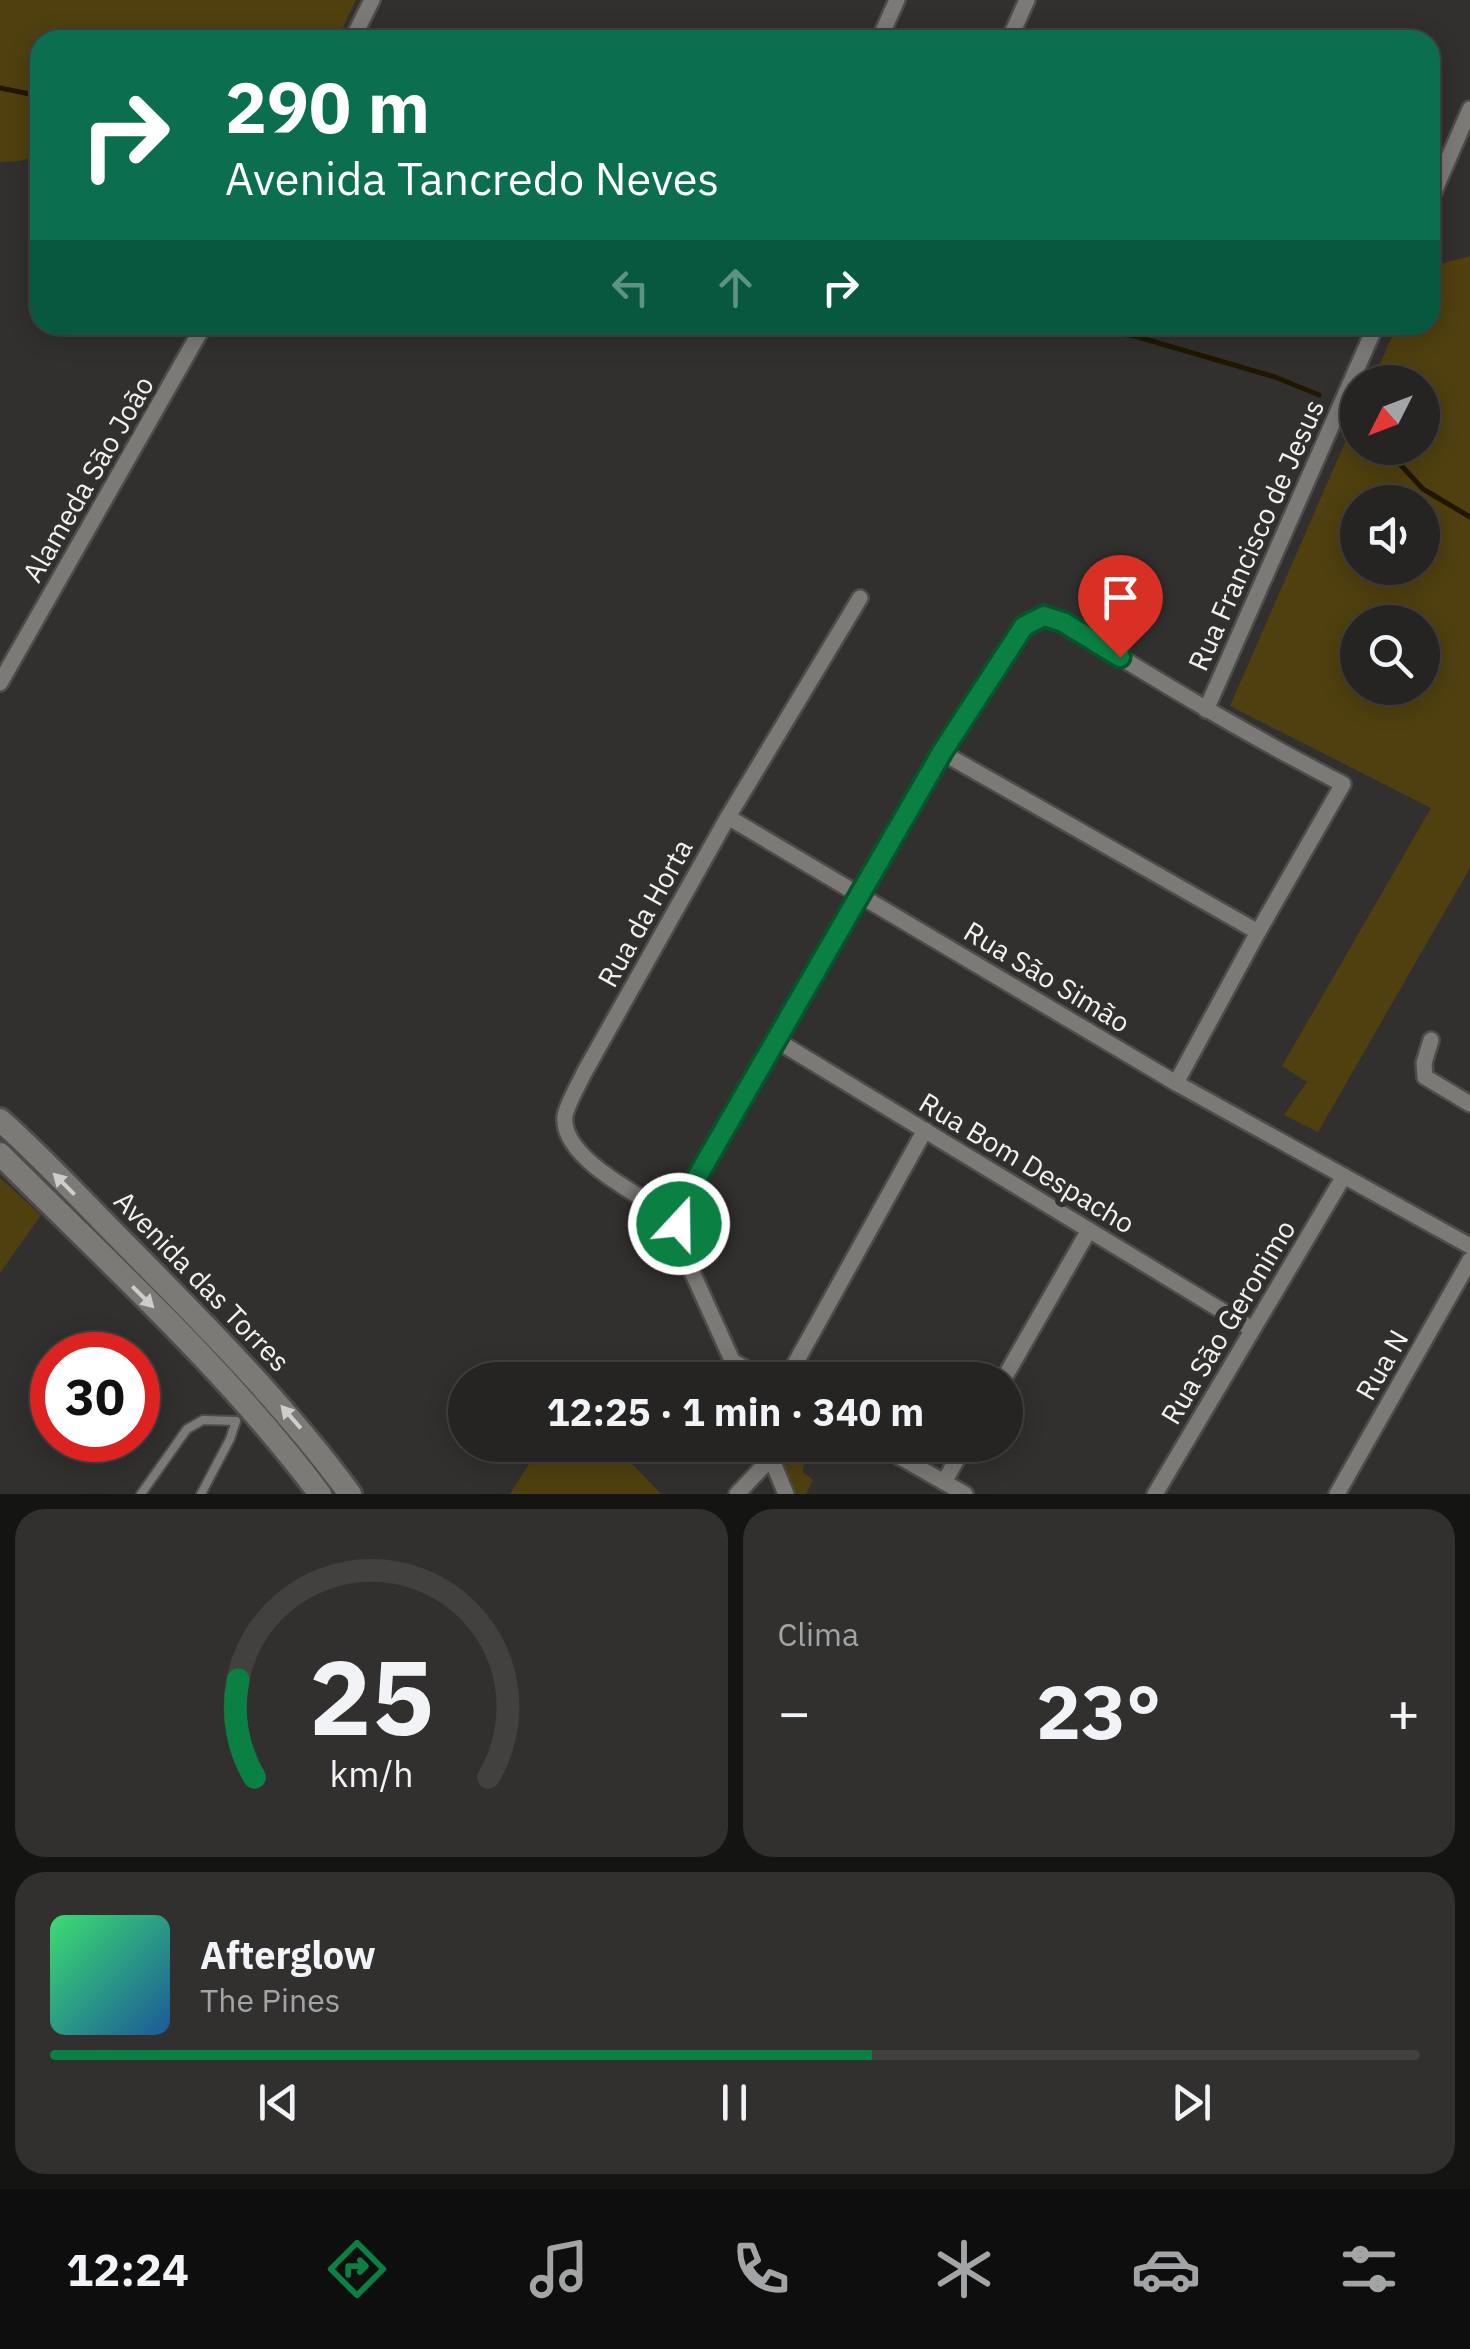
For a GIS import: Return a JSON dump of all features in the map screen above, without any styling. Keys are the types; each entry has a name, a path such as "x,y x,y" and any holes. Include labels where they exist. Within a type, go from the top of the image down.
{"main road":[{"name":"Avenida das Torres","path":"0,1120 272,1395 350,1494"},
{"name":"Avenida das Torres","path":"0,1154 242,1414 292,1456 320,1494"}],"street":[{"path":"357,30 372,0"},
{"path":"884,30 897,0"},
{"path":"1014,30 1027,0"},
{"path":"1440,178 1470,109"},
{"name":"Alameda São João","path":"0,683 198,335"},
{"name":"Rua Francisco de Jesus","path":"1206,710 1367,335"},
{"name":"Rua da Horta","path":"679,1224 588,1161 570,1141 565,1117 584,1073 728,817 860,598"},
{"path":"734,1362 693,1274 678,1230 680,1211 942,752 1024,626 1044,616 1063,622 1206,710 1344,784 1176,1082"},
{"path":"942,752 1258,932"},
{"name":"Rua São Simão","path":"728,817 1176,1082 1470,1246"},
{"name":"Rua Bom Despacho","path":"776,1040 1252,1329"},
{"path":"1431,1040 1424,1063 1426,1077 1470,1104"},
{"path":"796,1362 924,1130"},
{"name":"Rua São Geronimo","path":"1155,1494 1344,1176"},
{"path":"1013,1362 1089,1230"},
{"name":"Rua N","path":"1337,1494 1470,1260"},
{"path":"737,1494 761,1462"},
{"path":"772,1462 786,1494"},
{"path":"909,1462 965,1494"},
{"path":"944,1482 956,1462"}],"lane":[{"path":"141,1494 187,1429 203,1420 242,1414"},
{"path":"201,1494 242,1414"}],"shaded area":[{"path":"0,0 356,0 342,30 30,30 30,158 0,162"},
{"path":"1470,256 1470,868 1318,1132 1284,1115 1307,1082 1282,1066 1431,808 1230,706 1340,454 1340,465 1440,465 1440,365 1379,365 1393,335 1440,335 1440,264"},
{"path":"0,1178 41,1215 0,1273"},
{"path":"530,1462 630,1462 661,1494 510,1494"},
{"path":"783,1462 805,1462 803,1472 813,1480 806,1494 797,1494"}],"waterway":[{"path":"0,88 30,94"},
{"path":"1131,335 1275,377 1319,395"},
{"path":"1401,465 1423,489 1470,517"}],"route":[{"path":"679,1224 680,1211 693,1184 942,752 1024,626 1044,616 1063,622 1120,657"}]}
